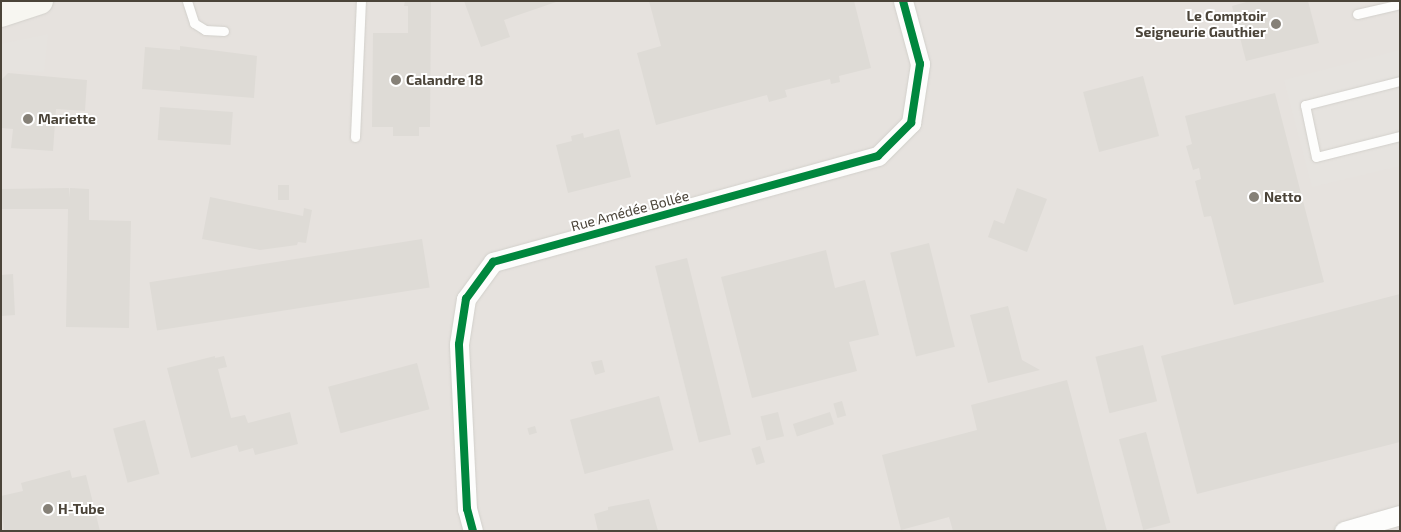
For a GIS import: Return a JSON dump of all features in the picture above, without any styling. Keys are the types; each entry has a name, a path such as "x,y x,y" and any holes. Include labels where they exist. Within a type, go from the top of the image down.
{"street":[{"name":"Rue Amédée Bollée","path":"473,531 467,509 459,344 466,299 493,262 878,156 911,123 920,64 903,1"},
{"path":"1344,531 1400,515"}],"lane":[{"path":"187,1 194,23 205,30 224,32"},
{"path":"355,137 360,1"},
{"path":"1357,14 1400,4"},
{"path":"1400,81 1305,105 1316,157 1400,136"}],"shaded area":[{"path":"1,1 1400,1 1400,531 1,531"},
{"path":"48,34 44,72 1,70 1,44"},
{"path":"1400,50 1400,166 1312,187 1284,80"}],"building":[{"name":"Calandre 18","path":"405,1 431,1 430,127 419,127 419,136 393,136 393,127 372,127 373,33 408,33 408,6 404,6"},
{"path":"464,1 556,2 504,20 510,37 481,47"},
{"path":"649,1 854,1 871,68 839,76 840,82 831,84 830,79 785,90 787,97 769,102 767,95 656,125 637,53 661,46"},
{"name":"Le Comptoir Seigneurie Gauthier","path":"1250,1 1308,1 1319,43 1246,61 1232,6"},
{"path":"180,46 257,56 254,98 142,89 145,47 180,50"},
{"path":"8,73 87,80 85,111 56,109 53,151 11,148 13,129 1,128 1,80"},
{"path":"1143,76 1159,136 1099,152 1083,92"},
{"name":"Netto","path":"1275,93 1324,282 1234,305 1211,216 1204,217 1195,181 1201,179 1199,168 1193,170 1186,146 1192,144 1185,116"},
{"path":"160,107 233,112 231,145 158,140"},
{"path":"619,129 631,177 568,193 556,145 572,141 571,136 583,133 584,138"},
{"path":"278,185 289,185 289,200 278,200"},
{"path":"69,188 69,198 70,188 89,189 89,220 131,221 129,328 66,327 68,209 1,209 1,189"},
{"path":"1017,188 1047,199 1027,252 988,237 994,220 1004,224"},
{"path":"210,197 303,216 304,208 312,210 306,243 298,242 297,245 260,250 202,239"},
{"path":"422,239 430,287 157,331 149,282"},
{"path":"929,243 955,347 916,356 890,253"},
{"path":"826,250 835,288 865,280 879,335 849,342 857,371 752,398 721,277"},
{"path":"687,258 731,435 699,443 655,266"},
{"path":"13,274 15,315 1,316 1,275"},
{"path":"1400,294 1400,442 1197,494 1161,356"},
{"path":"1008,306 1022,360 1040,370 988,383 970,315"},
{"path":"1143,345 1157,401 1109,413 1095,357"},
{"path":"215,356 215,358 224,356 227,367 218,369 231,418 245,415 248,423 290,412 298,444 255,455 253,448 239,452 237,445 191,458 167,368"},
{"path":"602,360 605,372 595,375 591,362"},
{"path":"417,363 429,409 341,433 328,387"},
{"path":"1067,380 1107,531 953,531 949,517 901,530 882,455 977,430 971,405"},
{"path":"659,396 673,450 585,474 570,420"},
{"path":"842,401 846,415 837,418 833,403"},
{"path":"778,412 784,436 767,441 761,416"},
{"path":"830,412 834,424 797,436 793,424"},
{"path":"145,420 159,474 128,483 113,429"},
{"path":"535,426 537,433 529,435 527,428"},
{"path":"1146,432 1170,523 1143,530 1119,439"},
{"path":"760,446 765,462 756,465 751,449"},
{"name":"H-Tube","path":"70,470 72,478 86,475 100,531 4,531 1,496 23,491 21,483"},
{"path":"649,499 658,531 598,531 594,514 608,510 608,507"}],"cycle path":[{"path":"473,531 467,509 459,344 466,299 493,262 878,156 911,123 920,64 903,1"}],"place":[{"name":"Le Comptoir Seigneurie Gauthier","path":"1276,24"},
{"name":"Calandre 18","path":"396,80"},
{"name":"Mariette","path":"28,119"},
{"name":"Netto","path":"1254,197"},
{"name":"H-Tube","path":"48,509"}]}
